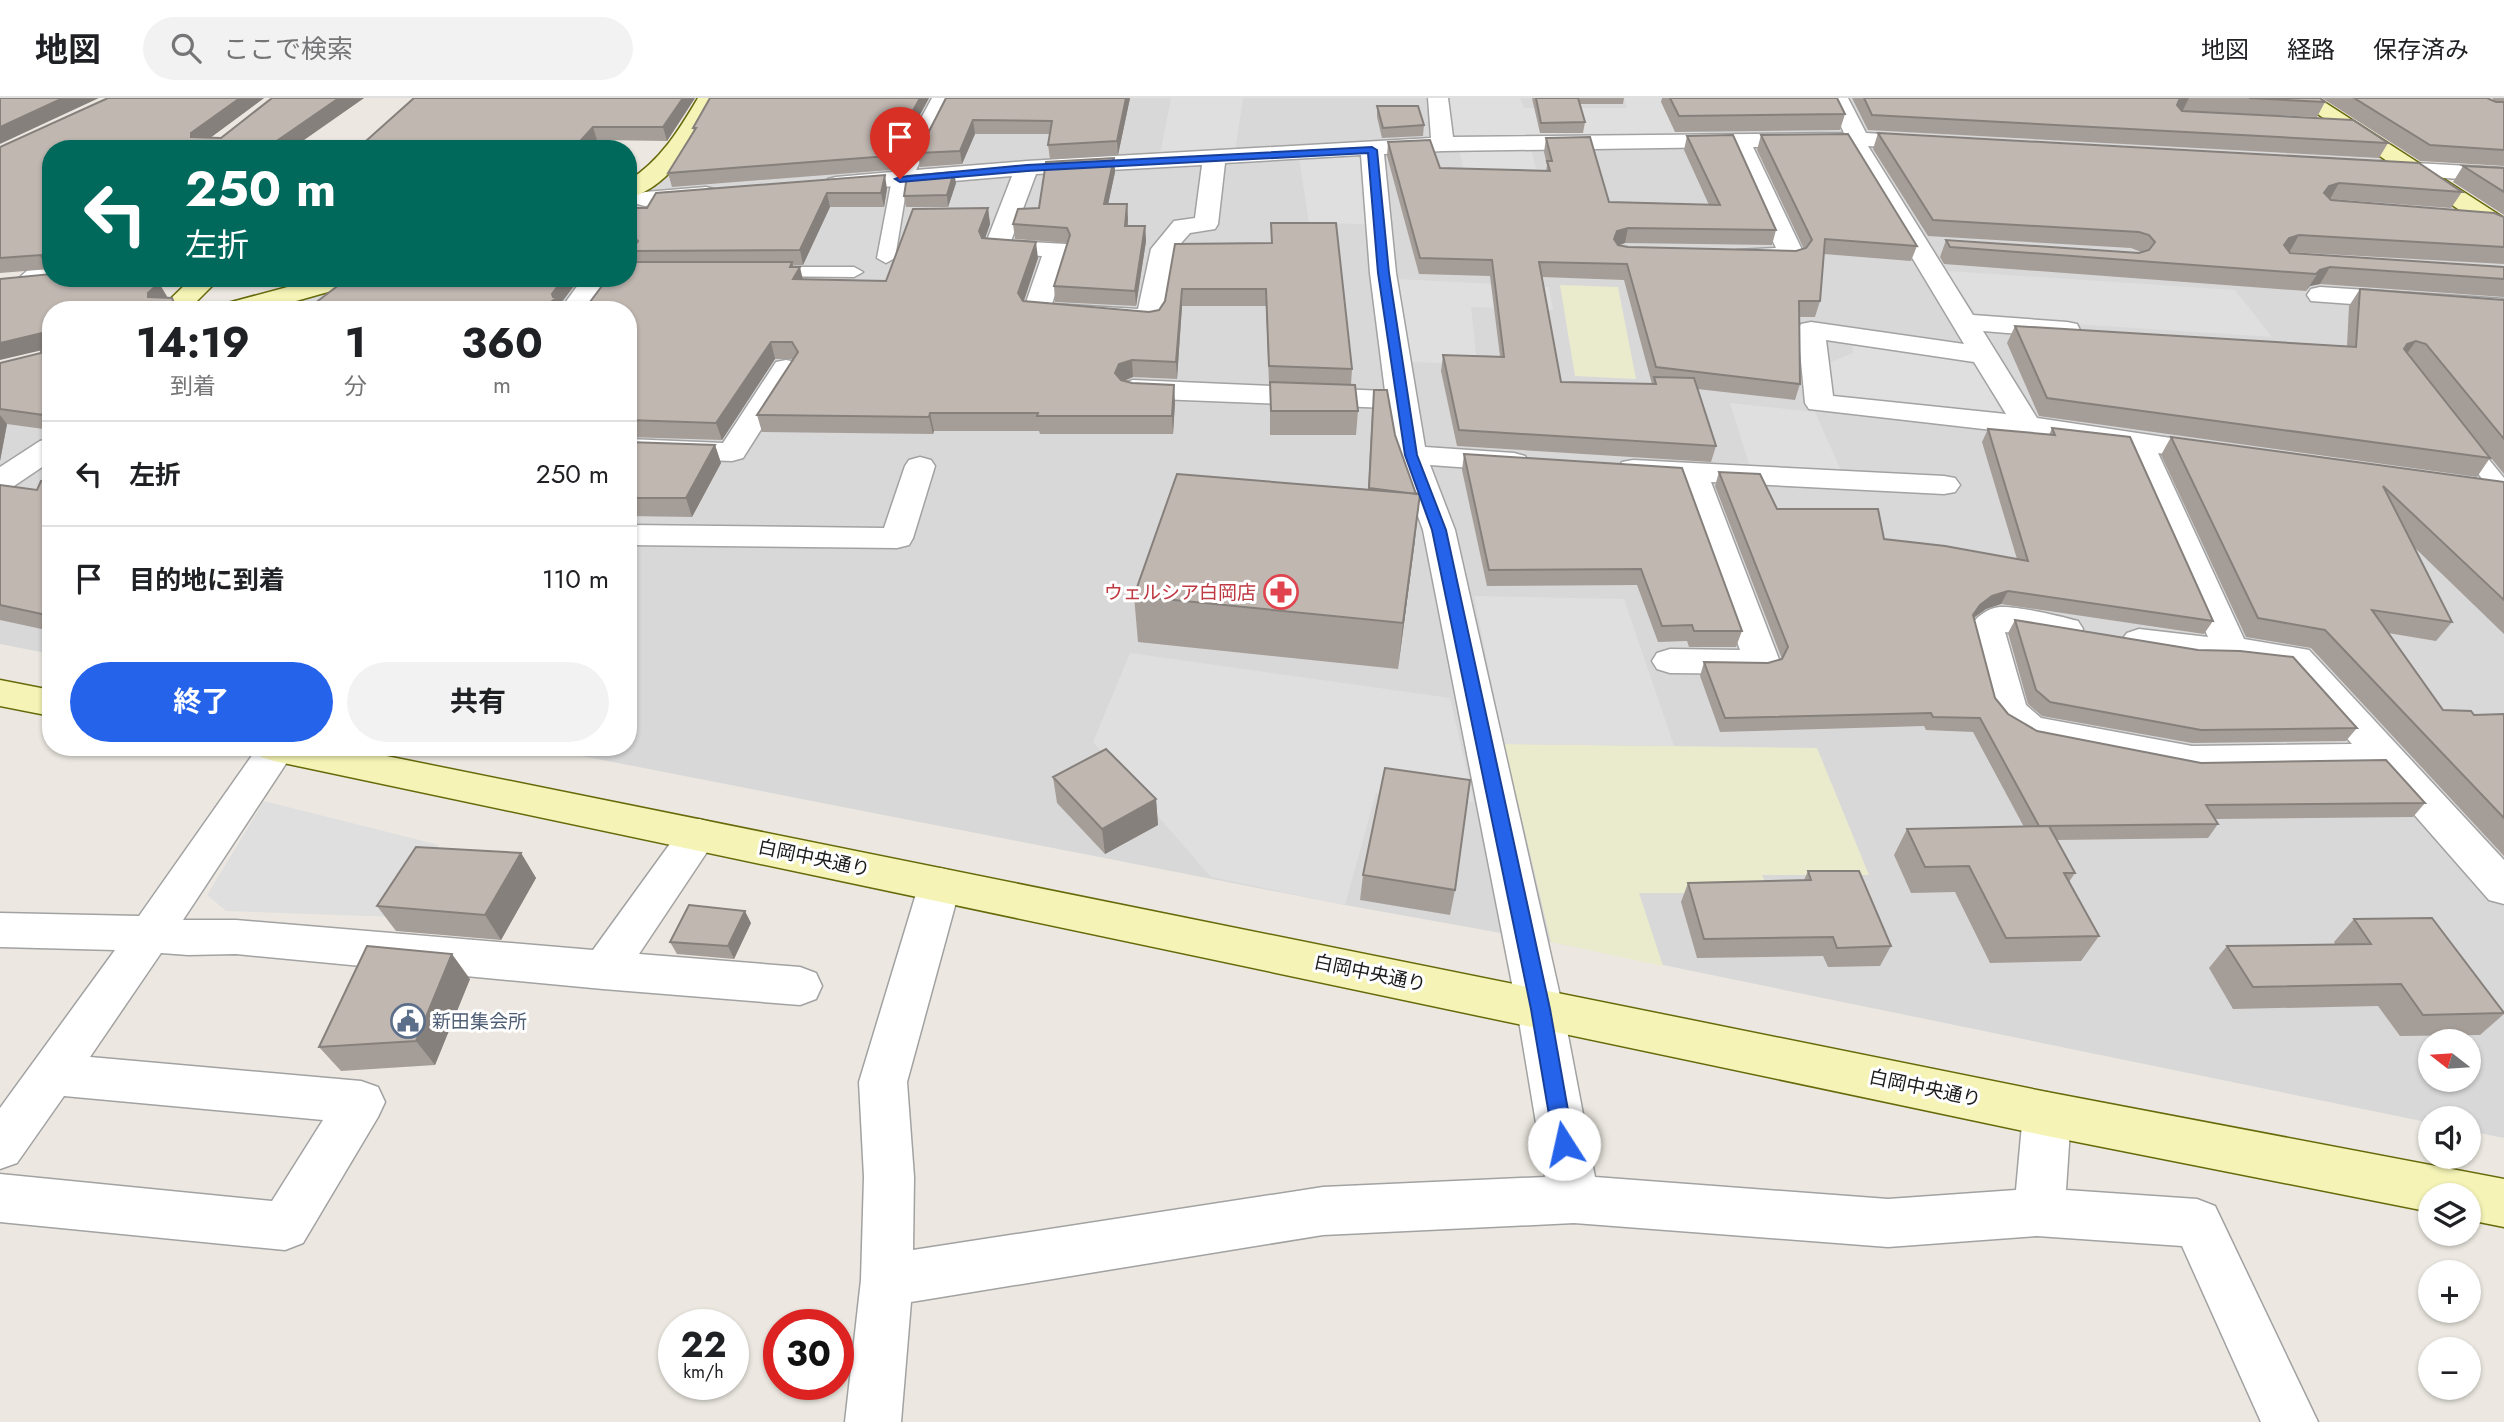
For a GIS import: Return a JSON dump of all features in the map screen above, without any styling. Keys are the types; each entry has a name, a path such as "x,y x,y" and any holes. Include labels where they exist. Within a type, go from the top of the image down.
{"street":[{"path":"637,197 678,149 708,98"},
{"path":"900,179 942,98"},
{"path":"1438,98 1443,144"},
{"path":"1838,98 1855,132 1856,145 2027,425"},
{"path":"2304,98 2497,225"},
{"path":"2308,125 2349,127"},
{"path":"808,186 1027,168 1443,144 1855,139 1953,145"},
{"path":"1722,255 1792,256 1739,141"},
{"path":"1372,150 1384,273 1401,400 1425,529 1541,1009 1574,1199"},
{"path":"1027,168 996,248 1057,249 1036,311 1150,318 1163,249 1183,226 1206,224 1214,156"},
{"path":"2357,167 2504,175"},
{"path":"637,200 730,192"},
{"path":"2450,218 2497,225"},
{"path":"1918,246 1944,247"},
{"path":"28,283 42,273"},
{"path":"0,284 42,281"},
{"path":"182,301 197,287"},
{"path":"269,301 319,287"},
{"path":"2320,295 2504,307"},
{"path":"1965,322 2087,331"},
{"path":"1985,355 1811,330 1819,403 2027,425 2246,457"},
{"path":"637,449 732,452 786,368"},
{"path":"1133,389 1401,400"},
{"path":"2137,441 2231,649"},
{"path":"0,481 42,453"},
{"path":"1411,455 1545,464"},
{"path":"637,535 897,538 920,466"},
{"path":"1598,467 1944,485"},
{"path":"1670,661 1762,662 1692,473"},
{"path":"0,489 38,494"},
{"path":"2384,757 2192,760 2030,729 2009,710 1986,628 2001,618 2190,649 2231,649 2296,658 2504,888"},
{"path":"0,693 42,701"},
{"path":"0,1147 151,934 272,756"},
{"name":"白岡中央通り","path":"316,756 2047,1114 2418,1186"},
{"path":"603,971 699,834"},
{"path":"873,1422 887,1280 889,1177 883,1082 940,884"},
{"path":"0,930 151,934 188,938 236,937 603,971 800,986"},
{"path":"0,1198 285,1226 361,1102 51,1074"},
{"path":"2036,1212 2041,1189 2047,1114"},
{"path":"887,1280 1323,1211 1574,1199 1888,1223 2036,1212 2197,1223 2290,1422"},
{"name":"白岡中央通り","path":"2481,1199 2504,1203"}],"lane":[{"path":"886,258 900,179"},
{"path":"748,272 854,272"},
{"path":"2446,419 2491,492"}],"shaded area":[{"path":"722,98 2289,98 2504,241 2504,1138 2481,1133 2481,1106 2418,1106 2418,1120 1551,942 1345,905 582,756 637,756 637,301 296,301 349,287 637,287 637,188"},
{"path":"1171,98 1243,98 1235,151 1160,155"},
{"path":"1449,98 1520,98 1524,108 1627,108 1624,98 1687,98 1705,136 1453,137"},
{"path":"1531,147 1546,215 1466,181 1459,149"},
{"path":"1354,154 1366,158 1365,224 1309,223 1299,157"},
{"path":"1947,271 2235,290 2272,337 1984,318 1975,313"},
{"path":"1398,279 1549,287 1553,310 1471,307 1477,364 1409,362"},
{"path":"1852,341 1954,357 1978,367 2001,411 1998,415 1845,401 1826,390 1826,364 1853,353"},
{"path":"42,368 42,652 0,644 0,379"},
{"path":"1730,403 1815,412 1842,473 1750,467"},
{"path":"1474,596 1624,599 1674,746 1504,744"},
{"path":"1130,653 1450,698 1474,802 1376,793 1345,905 1211,877 1093,742"},
{"path":"264,801 439,845 395,917 226,911 207,895"}],"green space":[{"path":"1560,285 1618,287 1636,379 1575,376"},
{"path":"1504,744 1817,748 1869,875 1762,875 1770,893 1639,893 1663,966 1551,942"}],"building":[{"path":"0,98 63,98 0,127"},
{"path":"108,98 240,98 191,133 191,137 221,138 272,98 339,98 278,140 42,140 42,257 0,258 0,147"},
{"path":"414,98 683,98 663,127 593,127 581,140 367,140"},
{"path":"710,98 920,98 888,156 668,173 696,128 693,128"},
{"path":"946,98 1126,98 1117,141 1048,145 1052,121 973,120 960,151 918,153"},
{"path":"1536,98 1578,98 1585,122 1541,123"},
{"path":"1670,98 1837,98 1845,114 1679,116"},
{"path":"1864,98 2180,98 2177,105 2182,111 2353,120 2388,143 1872,115"},
{"path":"2249,98 2320,98 2325,102"},
{"path":"2354,98 2487,98 2504,102 2504,150 2430,145"},
{"path":"1377,106 1418,106 1424,125 1383,128"},
{"path":"1878,133 2419,163 2462,192 2339,183 2329,186 2324,193 2331,200 2494,213 2504,217 2504,247 2299,235 2289,238 2284,245 2290,253 2504,267 2504,279 2330,267 2316,274 1950,247 1946,240 2139,253 2149,250 2155,242 2149,235 2139,232 1933,220"},
{"path":"1848,134 1917,246 1825,239 1820,301 1799,301 1800,384 1656,367 1627,264 1539,262 1561,382 1656,384 1654,377 1694,378 1716,446 1459,430 1443,355 1504,357 1492,260 1420,258 1388,142 1430,140 1440,168 1550,171 1547,161 1552,161 1546,138 1590,137 1609,202 1720,205 1687,136 1733,135 1776,230 1628,228 1617,231 1614,239 1618,245 1628,247 1796,251 1806,248 1812,240 1761,135"},
{"path":"1114,158 1104,204 1127,204 1125,226 1145,226 1135,291 1054,286 1070,235 1067,228 1013,224 1018,209 1039,208 1046,162"},
{"path":"2463,166 2504,168 2504,192"},
{"path":"954,172 947,195 904,196 907,176"},
{"path":"885,175 881,193 827,193 800,250 637,251 637,208 647,208 656,193"},
{"path":"988,208 979,231 982,238 1036,242 1018,293 1023,301 1149,312 1159,310 1165,301 1175,244 1272,243 1271,223 1336,223 1352,369 1269,366 1266,289 1182,289 1176,362 1132,360 1119,364 1115,373 1121,380 1132,383 1174,385 1172,416 1037,416 1038,413 930,413 929,417 757,415 798,352 792,342 771,342 716,423 637,420 637,301 591,301 601,287 637,287 637,262 792,262 790,267 800,267 793,279 886,281 913,209"},
{"path":"42,275 42,287 155,287 148,293 148,297 172,298 173,301 42,301 42,333 0,343 0,279"},
{"path":"336,287 557,287 552,294 556,298 552,301 318,301"},
{"path":"2360,289 2504,300 2504,439 2426,344 2416,341 2407,344 2404,349 2490,458 2047,398 2015,326 2356,347"},
{"path":"42,333 42,415 0,409 0,363 41,353"},
{"path":"1270,382 1355,385 1358,411 1271,411"},
{"path":"1374,390 1387,390 1395,435 1416,494 1369,488"},
{"path":"2052,428 2130,437 2213,621 2008,591 1992,596 1980,605 1973,615 1995,698 2008,714 2037,731 2201,763 2386,760 2425,803 2206,805 2218,824 2039,826 1980,718 1933,717 1931,713 1725,718 1704,662 1768,663 1782,659 1788,647 1719,472 1760,474 1777,509 1878,509 1884,539 1945,546 2028,561 1988,429 2055,435"},
{"path":"2171,437 2504,482 2504,600 2383,486 2452,622 2372,610 2443,710 2471,711 2474,715 2504,714 2504,818 2325,630 2258,618"},
{"path":"637,442 715,445 686,498 637,498"},
{"path":"1464,454 1682,468 1742,631 1694,631 1692,625 1662,626 1641,569 1489,570"},
{"name":"ウェルシア白岡店","path":"1177,474 1420,494 1403,623 1134,596"},
{"path":"42,481 42,614 0,605 0,485 37,490"},
{"path":"2015,620 2198,650 2293,657 2357,728 2201,730 2050,702 2036,690"},
{"path":"1106,749 1156,799 1102,829 1053,777"},
{"path":"1385,768 1470,780 1455,890 1363,875"},
{"path":"2049,826 2075,873 2064,873 2099,936 2006,938 1969,866 1925,867 1907,829"},
{"path":"416,847 521,853 485,915 377,906"},
{"path":"1808,871 1859,871 1891,946 1837,948 1833,937 1704,939 1688,883 1811,880"},
{"path":"689,905 745,911 728,946 670,942"},
{"path":"2432,918 2504,1013 2423,1015 2401,984 2253,987 2227,946 2371,944 2354,919"},
{"path":"367,946 452,954 416,1041 319,1047"}],"place":[{"name":"ウェルシア白岡店","path":"1281,592"},
{"name":"新田集会所","path":"408,1021"}],"route":[{"path":"900,179 1214,156 1372,150 1384,273 1411,455 1439,530 1541,1009 1564,1144"}]}
